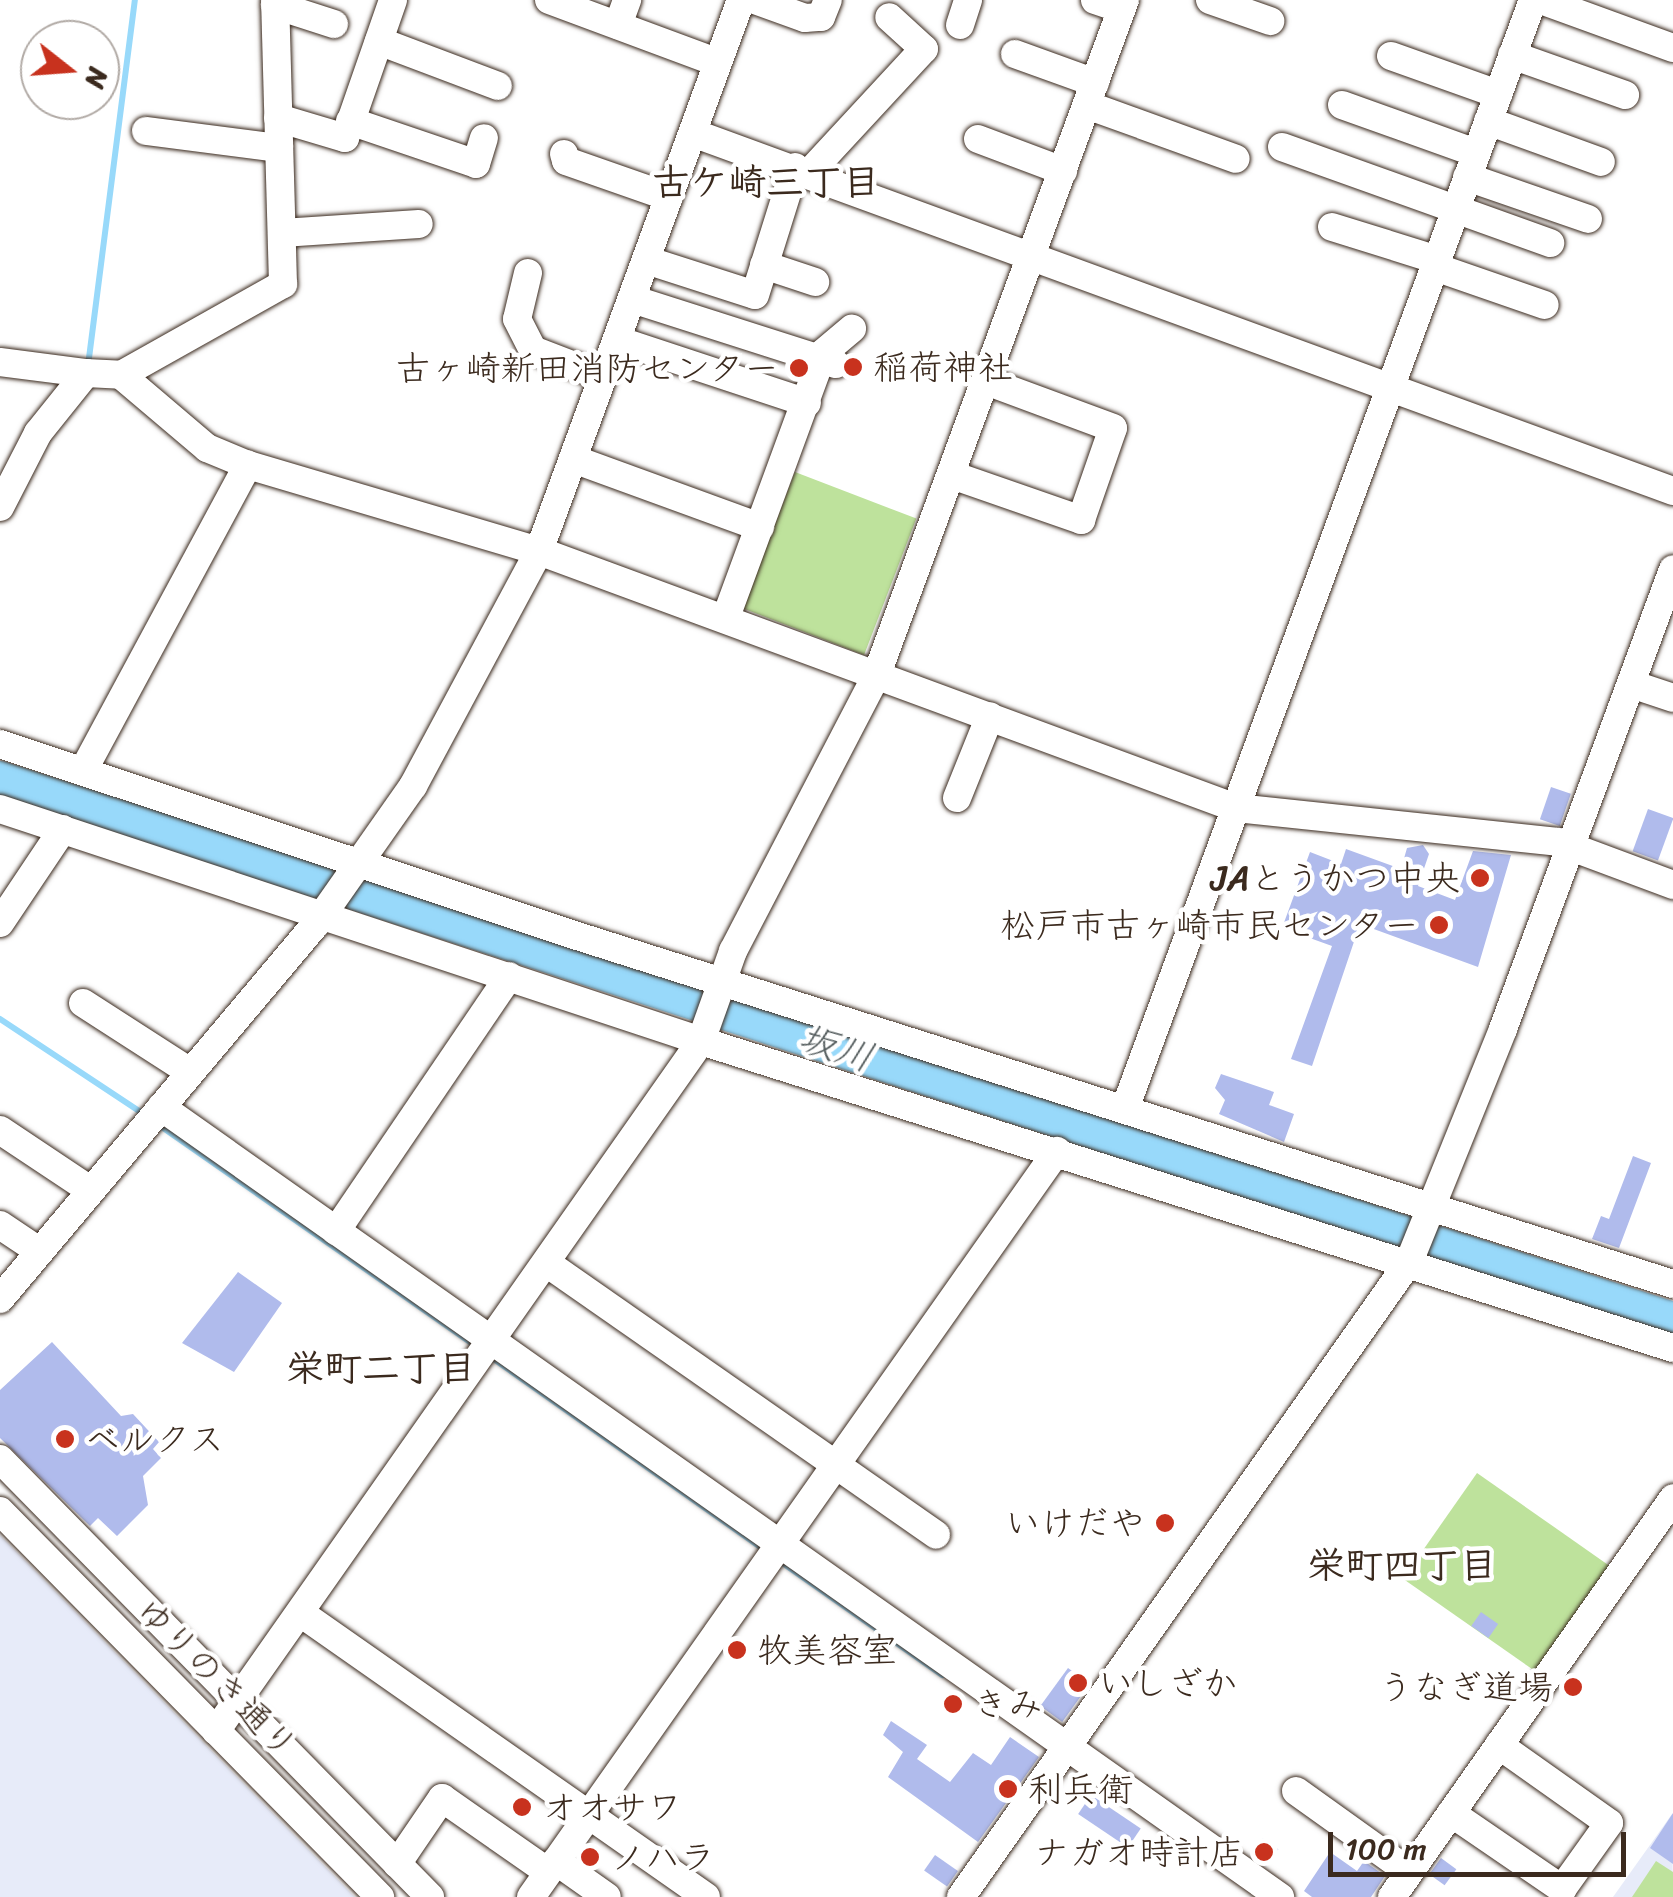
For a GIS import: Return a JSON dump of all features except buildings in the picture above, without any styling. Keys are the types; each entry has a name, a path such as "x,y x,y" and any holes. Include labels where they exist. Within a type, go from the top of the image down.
{"street":[{"path":"278,118 344,138 393,0"},
{"path":"549,0 622,12 718,63"},
{"path":"6,1281 39,1251 323,911 413,786 539,551 741,0"},
{"path":"755,0 805,18 821,17 828,0"},
{"path":"1210,0 1270,21"},
{"path":"1126,1106 1533,0"},
{"path":"1542,0 1673,48"},
{"path":"0,362 120,374 283,284 275,2 334,24"},
{"path":"216,1731 302,1614 701,1041 721,980 876,674 1091,94 1114,3"},
{"path":"646,260 754,295 802,170 924,49 889,17"},
{"path":"378,41 498,86"},
{"path":"1015,54 1091,94 1236,159"},
{"path":"1512,55 1625,95"},
{"path":"1391,56 1601,162"},
{"path":"1342,105 1588,219"},
{"path":"350,121 476,164 484,138"},
{"path":"146,131 279,148"},
{"path":"694,132 1673,491"},
{"path":"978,139 1062,171"},
{"path":"1282,146 1550,243"},
{"path":"564,154 566,161 670,197"},
{"path":"282,232 419,224"},
{"path":"1332,227 1545,305"},
{"path":"764,265 815,282"},
{"path":"528,272 517,320 534,350 603,377"},
{"path":"632,299 827,358"},
{"path":"726,617 807,403 827,358 852,329"},
{"path":"617,340 807,403"},
{"path":"0,506 38,433 86,373"},
{"path":"120,374 207,448 248,465 539,551 1236,808 1571,846 1673,885"},
{"path":"952,475 1081,520 1112,428 986,380"},
{"path":"574,459 760,527"},
{"path":"82,771 248,465"},
{"path":"962,1897 1410,1259 1433,1209 1631,684 1664,624 1673,568"},
{"path":"1631,684 1673,698"},
{"path":"957,798 990,716"},
{"path":"0,744 354,866 1126,1106 1673,1284"},
{"path":"0,808 323,911 701,1041 1410,1259 1673,1348"},
{"path":"0,923 63,829"},
{"path":"336,1231 509,976"},
{"path":"82,1003 190,1072"},
{"path":"154,1115 336,1231 488,1348 774,1551 1062,1754 1280,1897"},
{"path":"0,1130 90,1190"},
{"path":"531,1897 1057,1151"},
{"path":"0,1225 39,1251"},
{"path":"548,1264 936,1535"},
{"path":"0,1459 430,1897"},
{"path":"1392,1897 1673,1498"},
{"name":"ゆりのき通り","path":"0,1511 380,1897"},
{"path":"302,1614 706,1897"},
{"path":"1451,1813 1562,1889 1609,1822 1499,1745"},
{"path":"1296,1791 1409,1872"},
{"path":"397,1864 442,1798 607,1897"}],"shaded area":[{"path":"0,1535 355,1897 0,1897"},
{"path":"1672,1814 1673,1897 1613,1897"}],"green space":[{"path":"795,472 916,519 864,655 743,608"},
{"path":"1477,1473 1610,1566 1536,1672 1403,1579"},
{"path":"1656,1861 1673,1872 1673,1897 1632,1897"}],"waterway":[{"path":"89,358 135,0"},
{"name":"坂川","path":"0,778 1673,1319"},
{"path":"0,1019 145,1115"},
{"path":"159,1125 477,1347"},
{"path":"491,1357 767,1552"},
{"path":"777,1559 942,1675"}],"place":[{"name":"稲荷神社","path":"853,367"},
{"name":"古ヶ崎新田消防センター","path":"799,368"},
{"name":"JAとうかつ中央","path":"1480,878"},
{"name":"松戸市古ヶ崎市民センター","path":"1439,925"},
{"name":"ベルクス","path":"65,1439"},
{"name":"いけだや","path":"1165,1523"},
{"name":"牧美容室","path":"737,1650"},
{"name":"いしざか","path":"1078,1683"},
{"name":"うなぎ道場","path":"1573,1687"},
{"name":"きみ","path":"953,1704"},
{"name":"利兵衛","path":"1008,1789"},
{"name":"オオサワ","path":"522,1807"},
{"name":"ナガオ時計店","path":"1264,1852"},
{"name":"ノハラ","path":"590,1857"}],"district":[{"name":"古ケ崎三丁目","path":"766,183"},
{"name":"栄町二丁目","path":"381,1369"},
{"name":"栄町四丁目","path":"1402,1566"}]}
